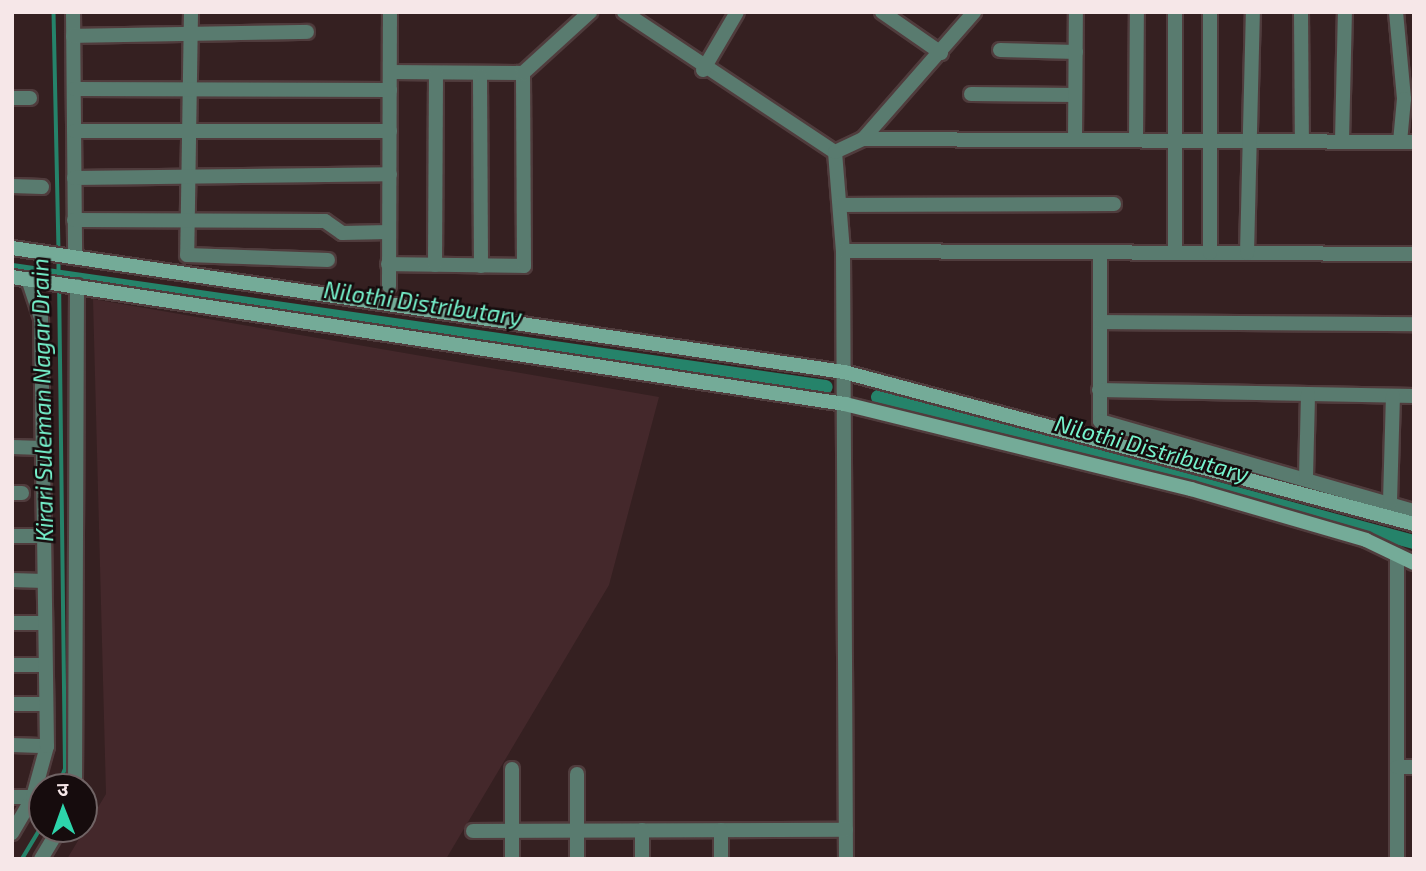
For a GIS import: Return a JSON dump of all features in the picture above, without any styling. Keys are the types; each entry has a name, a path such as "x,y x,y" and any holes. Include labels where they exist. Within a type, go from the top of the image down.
{"street":[{"path":"73,12 73,257"},
{"path":"191,12 187,255 196,260 328,260"},
{"path":"389,286 390,12"},
{"path":"390,72 480,76 523,73 590,12"},
{"path":"624,12 703,70 818,135 835,152 843,251 846,859"},
{"path":"703,70 737,12"},
{"path":"835,152 863,139 941,53 974,12"},
{"path":"1075,140 1076,12"},
{"path":"1136,140 1137,12"},
{"path":"1175,12 1175,252"},
{"path":"1210,12 1210,253"},
{"path":"1247,253 1253,12"},
{"path":"1301,12 1302,141"},
{"path":"1342,141 1345,12"},
{"path":"863,139 1407,142 1396,12"},
{"path":"889,14 941,53"},
{"path":"74,36 307,32"},
{"path":"1000,50 1076,52"},
{"path":"388,264 516,268 527,259 523,73"},
{"path":"435,265 436,74"},
{"path":"480,76 481,265"},
{"path":"74,89 189,85 390,90"},
{"path":"971,94 1075,95"},
{"path":"12,98 30,97"},
{"path":"74,131 390,131"},
{"path":"74,178 390,174"},
{"path":"12,186 42,187"},
{"path":"840,205 1114,204"},
{"path":"74,220 325,220 337,232 389,232"},
{"path":"12,248 844,372 1100,428 1306,477 1414,511"},
{"path":"843,251 1414,254"},
{"path":"1100,252 1100,428"},
{"path":"12,277 845,404 1191,489 1366,540 1414,564"},
{"path":"28,279 41,318 47,746 40,773"},
{"path":"72,285 75,773"},
{"path":"1100,322 1414,324"},
{"path":"1099,390 1414,396"},
{"path":"1306,477 1308,394"},
{"path":"1390,502 1393,396"},
{"path":"1100,428 1414,524"},
{"path":"12,447 42,448"},
{"path":"12,536 43,536"},
{"path":"1396,555 1397,859"},
{"path":"12,580 44,581"},
{"path":"12,623 45,623"},
{"path":"12,664 45,665"},
{"path":"12,704 46,704"},
{"path":"12,745 47,746"},
{"path":"1397,767 1414,767"},
{"path":"512,769 512,859"},
{"path":"577,774 577,859"},
{"path":"12,833 28,806"},
{"path":"642,830 642,859"},
{"path":"721,830 721,859"},
{"path":"473,831 846,830"},
{"path":"41,859 51,843"}],"shaded area":[{"path":"93,299 659,397 609,585 446,859 67,859 77,843 98,843 98,807 106,794"}],"waterway":[{"name":"Kirari Suleman Nagar Drain","path":"54,12 59,251"},
{"name":"Kirari Suleman Nagar Drain","path":"59,258 59,279"},
{"name":"Nilothi Distributary","path":"12,270 826,387"},
{"name":"Kirari Suleman Nagar Drain","path":"59,290 63,773"},
{"name":"Nilothi Distributary","path":"878,397 1414,542"},
{"name":"Kirari Suleman Nagar Drain","path":"22,859 32,843"}]}
